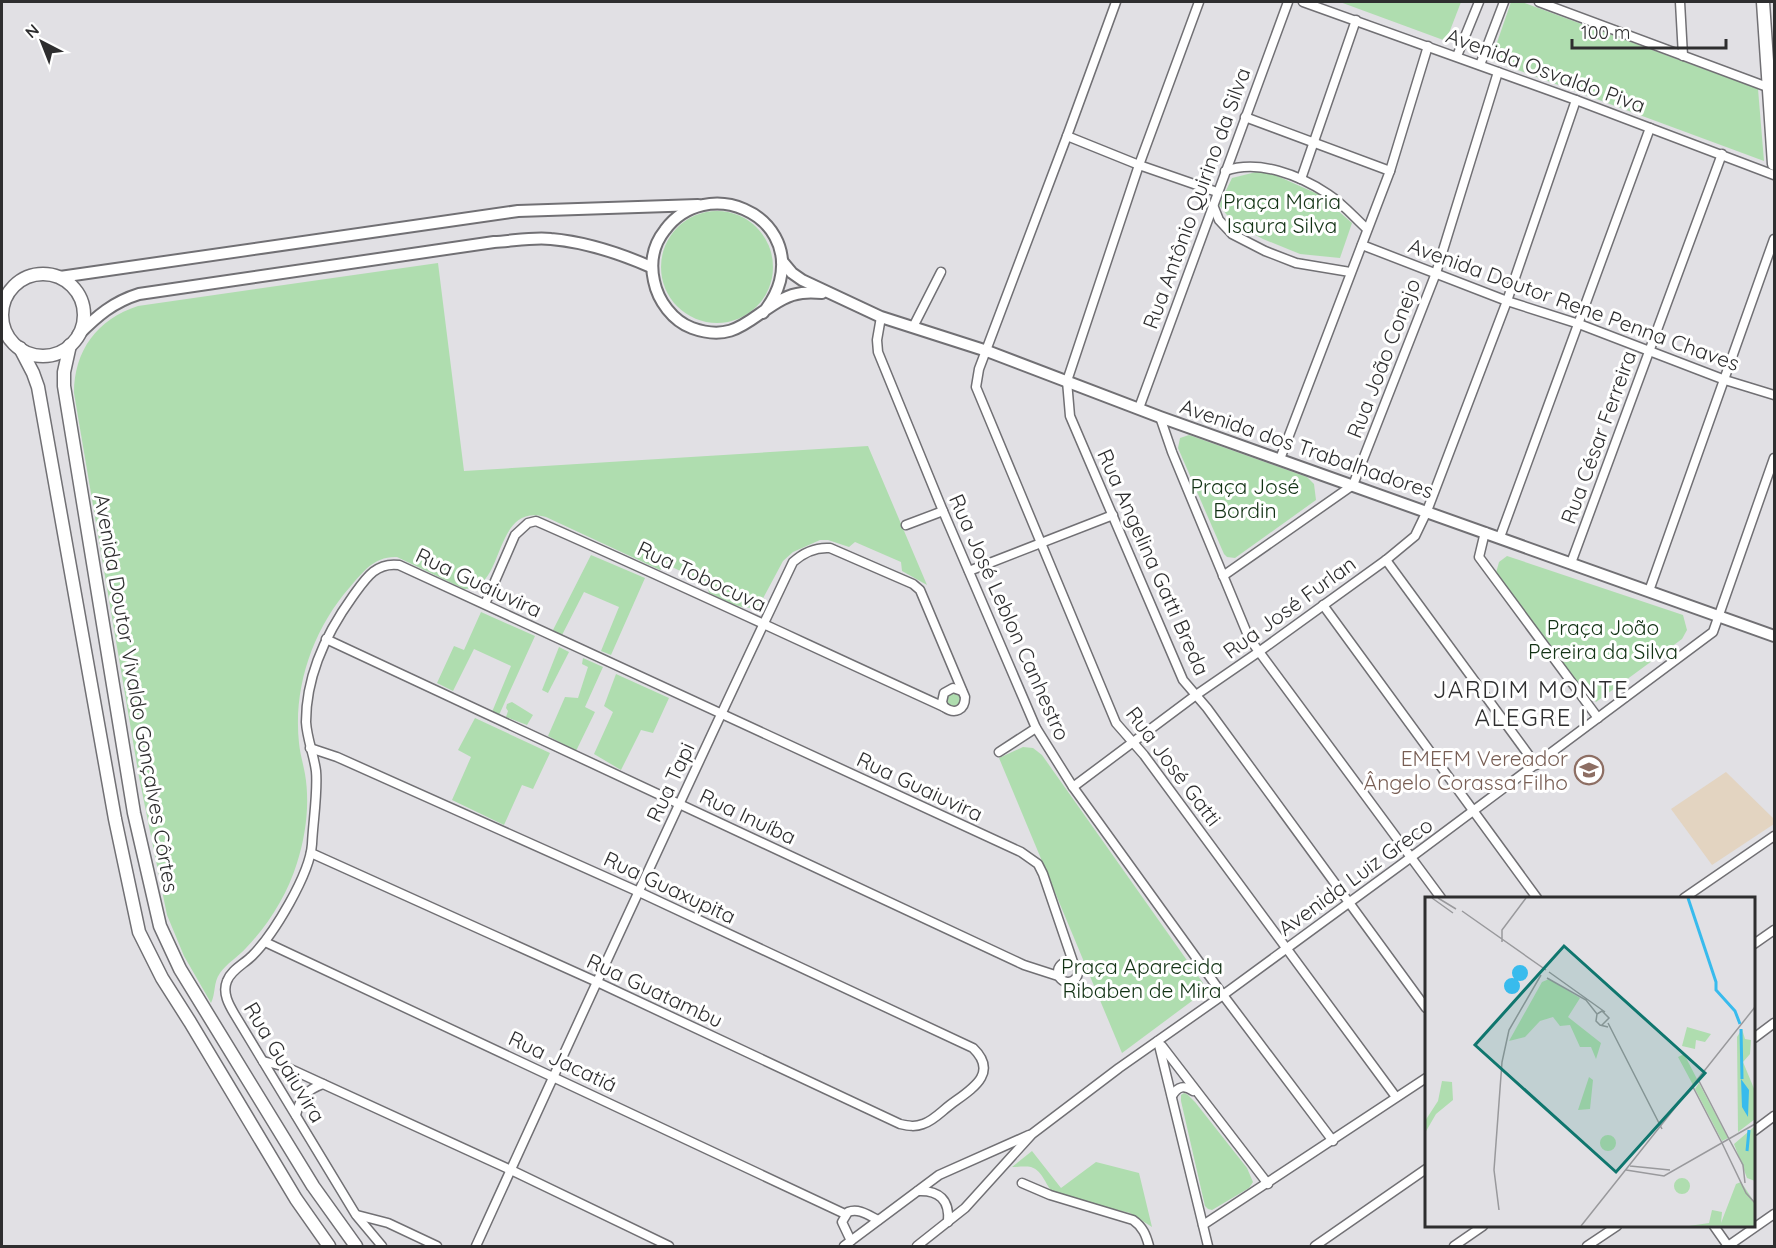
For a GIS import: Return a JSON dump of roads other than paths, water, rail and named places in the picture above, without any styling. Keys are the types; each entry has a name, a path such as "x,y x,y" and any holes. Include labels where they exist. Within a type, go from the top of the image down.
{"main road":[{"path":"1763,2 1772,89 1774,164"},
{"path":"2,284 34,275 47,274 60,277 71,285 79,296 83,309 83,322 78,335 70,345 58,352 45,355 32,354 20,348 6,336 2,314 4,301 11,289 21,280"},
{"name":"Avenida Doutor Vivaldo Gonçalves Côrtes","path":"70,345 65,365 64,386 134,813 160,926 180,969 313,1186 356,1246"},
{"name":"Avenida Doutor Vivaldo Gonçalves Côrtes","path":"20,348 38,387 116,819 139,932 162,978 296,1199 329,1246"}],"street":[{"name":"Rua José Gatti","path":"1116,2 979,369 976,387 1116,723 1151,765 1396,1097"},
{"path":"1067,381 1139,165 1199,2"},
{"name":"Rua Antônio Quirino da Silva","path":"1138,408 1288,2"},
{"name":"Avenida Osvaldo Piva","path":"1303,2 1457,56 1774,175"},
{"path":"1457,56 1479,2"},
{"path":"1480,65 1504,2"},
{"path":"1539,2 1772,89"},
{"path":"1680,2 1683,56"},
{"path":"1301,179 1356,20"},
{"path":"1280,459 1390,171 1428,46"},
{"name":"Rua João Conejo","path":"1353,484 1436,273 1498,72"},
{"name":"Rua José Furlan","path":"1073,787 1132,741 1386,560 1415,536 1427,511 1507,301 1576,100"},
{"path":"1245,117 1390,171"},
{"path":"1500,537 1650,128"},
{"path":"1067,136 1139,165 1218,192"},
{"name":"Rua César Ferreira","path":"1571,563 1722,154"},
{"path":"1226,171 1240,165 1262,167 1301,179 1330,195 1367,229"},
{"path":"60,277 518,211 698,205 721,202 742,207 761,219 774,236 782,261 781,280 774,298 763,313 742,327 717,333 692,328 670,314 656,292 651,267 657,240 674,218 698,205"},
{"path":"1213,205 1219,220 1232,234 1265,251 1296,263 1350,272"},
{"path":"78,335 109,306 139,294 494,242 550,239 605,249 651,267"},
{"path":"1649,591 1774,239"},
{"name":"Avenida Doutor Rene Penna Chaves","path":"1362,245 1507,301 1578,324 1725,380 1774,395"},
{"name":"Avenida dos Trabalhadores","path":"782,261 792,273 802,280 881,317 987,351 1160,417 1774,636"},
{"path":"912,327 941,272"},
{"name":"Avenida dos Trabalhadores","path":"763,313 781,299 798,293 829,294"},
{"name":"Rua José Leblon Canhestro","path":"881,317 877,340 878,352 1036,728 1073,787 1223,995 1333,1140"},
{"name":"Rua Angelina Gatti Breda","path":"1067,381 1070,416 1183,680 1425,1007"},
{"path":"1160,417 1172,452 1249,638 1440,897"},
{"name":"Avenida Luiz Greco","path":"918,1246 965,1208 1032,1134 1473,812 1713,632 1774,458"},
{"path":"1224,576 1353,484"},
{"path":"906,525 943,511"},
{"path":"969,572 1113,515"},
{"name":"Rua Tobocuva","path":"485,604 515,535 528,523 536,521 642,567 944,707"},
{"path":"1485,532 1479,557 1598,718"},
{"name":"Rua Tapi","path":"476,1246 793,562 810,550 820,547 830,548 913,584 920,590 962,691"},
{"path":"1386,560 1536,765"},
{"name":"Rua Guaiuvira","path":"382,1246 356,1215 231,1009 225,992 226,982 231,974 265,942 282,918 311,853 316,771 306,723 308,699 316,665 326,639 339,615 374,569 390,564 399,565 1031,858 1043,873 1073,962"},
{"path":"1323,605 1536,897"},
{"name":"Rua Inuíba","path":"326,639 1024,965 1058,976"},
{"path":"953,688 962,691 965,704 962,709 955,712 944,707 942,702 944,693 953,688"},
{"path":"999,752 1036,728"},
{"name":"Rua Guaxupita","path":"310,748 337,757 639,892 973,1048 981,1056 984,1066 983,1075 976,1086"},
{"path":"1685,897 1774,836"},
{"name":"Rua Guatambu","path":"311,853 597,982 900,1124 912,1127 926,1124 976,1086"},
{"path":"1755,943 1774,930"},
{"name":"Rua Jacatiá","path":"265,942 845,1214 855,1210 878,1220"},
{"path":"1067,961 1073,962 1078,967 1075,980 1063,981 1058,976 1057,970 1067,961"},
{"path":"1755,1037 1774,1023"},
{"path":"1158,1041 1208,1246"},
{"path":"1158,1041 1198,1096 1268,1184"},
{"path":"263,1061 286,1067 511,1170 669,1246"},
{"path":"1203,1226 1425,1079"},
{"path":"296,1115 304,1094 323,1084"},
{"path":"1172,1096 1177,1088 1185,1087 1198,1096"},
{"path":"1755,1130 1774,1116"},
{"name":"Avenida Luiz Greco","path":"847,1244 939,1175 1032,1134"},
{"path":"1315,1246 1425,1170"},
{"path":"1022,1183 1050,1195 1133,1220 1146,1234 1149,1246"},
{"path":"918,1191 932,1191 945,1200 948,1207 948,1222"},
{"path":"845,1214 843,1226 847,1244"},
{"path":"1715,1227 1728,1246 1774,1214"},
{"path":"356,1215 388,1223 436,1246"},
{"path":"1454,1246 1482,1227"},
{"path":"1587,1246 1616,1227"}],"place":[{"name":"EMEFM Vereador Ângelo Corassa Filho","path":"1589,770"}],"district":[{"name":"JARDIM MONTE ALEGRE I","path":"1531,703"}],"park label":[{"name":"Praça Maria Isaura Silva","path":"1282,213"},
{"name":"Praça José Bordin","path":"1245,498"},
{"name":"Praça João Pereira da Silva","path":"1603,639"},
{"name":"Praça Aparecida Ribaben de Mira","path":"1142,978"}]}
